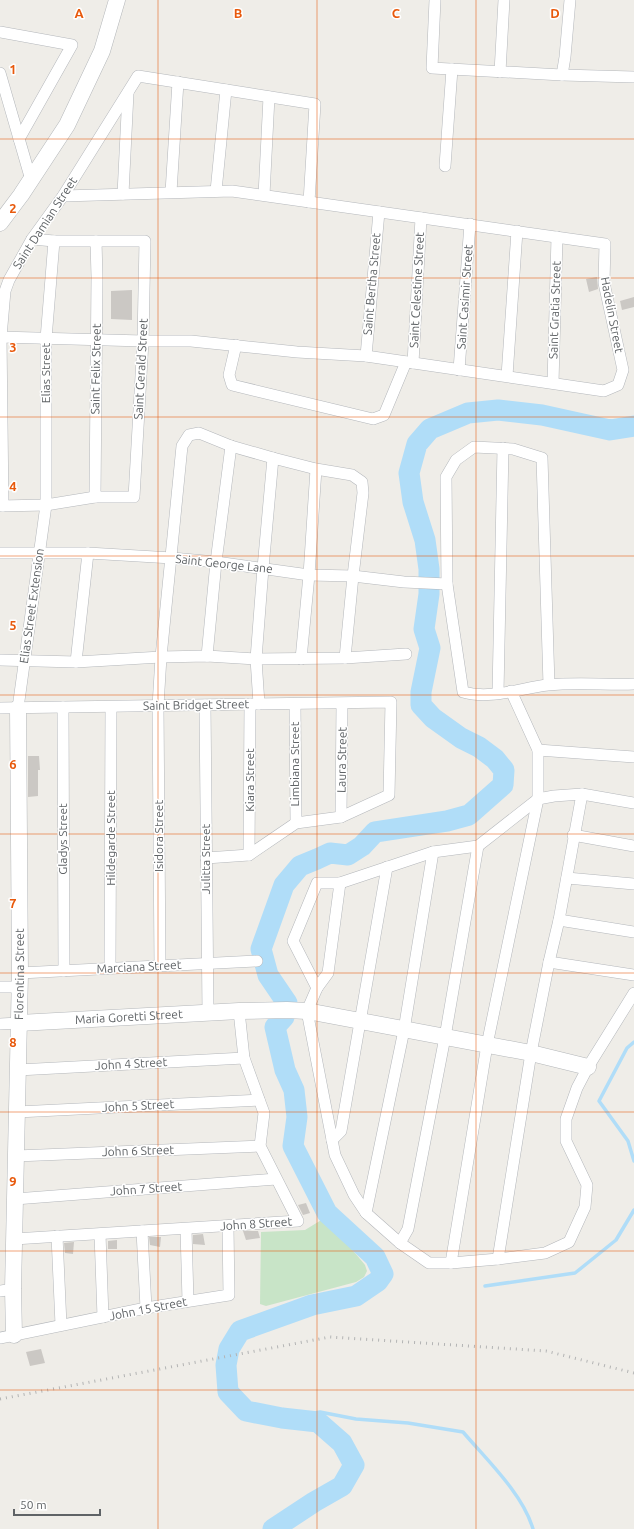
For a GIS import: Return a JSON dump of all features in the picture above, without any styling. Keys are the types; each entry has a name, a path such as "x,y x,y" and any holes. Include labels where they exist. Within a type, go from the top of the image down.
{"street":[{"path":"0,222 31,180 67,124 102,51 117,0"},
{"path":"435,0 432,68 562,75 634,77"},
{"path":"500,72 504,0"},
{"path":"562,75 570,0"},
{"path":"0,32 72,45 19,138"},
{"path":"445,166 452,69"},
{"path":"0,73 31,180"},
{"name":"Saint Damian Street","path":"1,506 0,337 7,285 32,239 63,196 138,76 178,82"},
{"path":"171,192 178,82 315,104 309,202"},
{"path":"216,191 226,90"},
{"path":"123,194 128,92"},
{"path":"264,195 269,96"},
{"path":"63,196 232,191 557,237"},
{"name":"Saint Bertha Street","path":"366,356 379,212"},
{"name":"Saint Celestine Street","path":"236,345 229,375 232,385 373,419 384,415 410,363 421,218"},
{"name":"Saint Casimir Street","path":"459,370 470,224"},
{"path":"507,376 517,231"},
{"name":"Hadelin Street","path":"553,383 604,390 618,385 623,370 604,282 605,244 557,237"},
{"name":"Saint Gratia Street","path":"553,383 557,237"},
{"path":"32,239 54,241 96,240"},
{"name":"Saint Gerald Street","path":"95,497 134,497 143,341 145,241 96,240"},
{"name":"Saint Felix Street","path":"95,497 96,240"},
{"name":"Elias Street","path":"46,504 46,339 54,241"},
{"path":"0,337 143,341 191,340 297,352 366,356 553,383"},
{"name":"Isidora Street","path":"160,966 158,706 161,657 182,446 189,435 199,433 231,446"},
{"path":"207,656 216,562 231,446 316,469 352,475 362,482 363,493 345,658"},
{"path":"549,685 542,458 513,449 474,447 456,460 446,477 444,584 463,692 473,695 498,693 549,685 634,684"},
{"path":"498,693 503,448"},
{"name":"Kiara Street","path":"249,855 256,658 273,458"},
{"path":"301,659 309,575 316,469"},
{"path":"1,506 46,504 95,497"},
{"name":"Elias Street Extension","path":"18,708 46,504"},
{"name":"Saint George Lane","path":"0,553 88,553 172,558 216,562 309,575 353,576 404,582 444,584"},
{"path":"76,662 88,553"},
{"path":"0,660 76,662 207,656 301,659 406,654"},
{"path":"451,1263 487,1045 538,799 538,750 511,691"},
{"name":"Saint Bridget Street","path":"0,708 342,704 391,702 389,795 341,817"},
{"name":"Limbiana Street","path":"295,704 296,823"},
{"name":"Laura Street","path":"341,817 342,704"},
{"name":"Julitta Street","path":"205,706 206,964 208,1012"},
{"name":"Gladys Street","path":"63,707 64,971"},
{"name":"Hildegarde Street","path":"110,968 111,707"},
{"name":"Florentina Street","path":"7,1337 6,1290 14,1239 20,980 18,708"},
{"path":"538,750 634,757"},
{"path":"498,1259 531,1053 548,962 559,920 582,794"},
{"path":"317,988 293,941 317,883 340,883 433,852 478,846 538,799 582,794 634,803"},
{"path":"206,858 249,855 296,823 341,817"},
{"path":"574,835 634,846"},
{"path":"400,1244 408,1229 478,846"},
{"path":"366,1213 404,1030 433,852"},
{"path":"332,1140 342,1131 387,867"},
{"path":"567,878 634,884"},
{"path":"340,883 328,973 317,988 307,1011 335,1154 354,1195 366,1213 400,1244 429,1263 451,1263 498,1259 544,1253 569,1242 585,1207 587,1185 566,1141 566,1120 577,1088 588,1067 634,993"},
{"path":"559,920 634,932"},
{"name":"Marciana Street","path":"0,987 20,980 64,971 257,961"},
{"path":"548,962 634,975"},
{"name":"Maria Goretti Street","path":"19,1023 208,1012 265,1010 307,1011 531,1053 588,1067"},
{"path":"239,1011 244,1058 264,1113 260,1146"},
{"path":"0,1024 19,1023"},
{"name":"John 4 Street","path":"18,1070 244,1058"},
{"name":"John 5 Street","path":"17,1112 259,1100"},
{"name":"John 6 Street","path":"16,1156 260,1146"},
{"name":"John 8 Street","path":"14,1239 228,1227 298,1221 260,1146"},
{"name":"John 7 Street","path":"15,1199 276,1179"},
{"name":"John 15 Street","path":"7,1337 146,1308 229,1295 228,1227"},
{"path":"186,1229 188,1301"},
{"path":"142,1232 146,1308"},
{"path":"100,1234 103,1317"},
{"path":"57,1236 61,1325"}],"green space":[{"path":"323,1219 335,1229 365,1265 367,1271 364,1277 356,1282 266,1306 260,1304 261,1232 305,1230"}],"building":[{"path":"597,277 598,289 589,292 586,279"},
{"path":"132,290 132,320 111,319 111,291"},
{"path":"634,297 634,307 622,310 620,301"},
{"path":"28,756 39,756 40,770 38,770 38,796 28,797"},
{"path":"306,1203 310,1213 303,1215 298,1205"},
{"path":"243,1231 258,1231 260,1238 246,1240"},
{"path":"203,1234 205,1245 193,1244 193,1235"},
{"path":"149,1237 161,1237 160,1247 150,1245"},
{"path":"117,1240 117,1249 108,1249 108,1241"},
{"path":"74,1242 73,1254 65,1253 64,1243"},
{"path":"41,1349 45,1363 30,1366 26,1352"}],"waterway":[{"path":"273,1529 314,1502 342,1486 354,1465 342,1443 318,1422 282,1418 246,1411 228,1392 226,1365 229,1349 240,1331 312,1305 356,1296 378,1281 383,1274 375,1257 327,1213 293,1146 297,1117 294,1090 285,1070 275,1027 284,1017 287,1003 268,975 261,949 284,885 300,866 330,853 348,855 362,846 375,832 447,821 469,815 503,785 504,770 495,759 479,747 461,738 433,718 421,705 421,692 430,648 424,629 429,594 429,569 425,540 413,502 409,473 417,444 430,429 468,413 498,410 542,415 610,430 634,426"},
{"path":"634,1042 627,1048 599,1101 628,1141 634,1161"},
{"path":"485,1286 575,1273 616,1240 634,1210"},
{"path":"286,1419 320,1412 356,1419 408,1423 463,1432 513,1490 528,1516 533,1529"}],"railway":[{"path":"0,1399 330,1337 546,1351 634,1373"}]}
